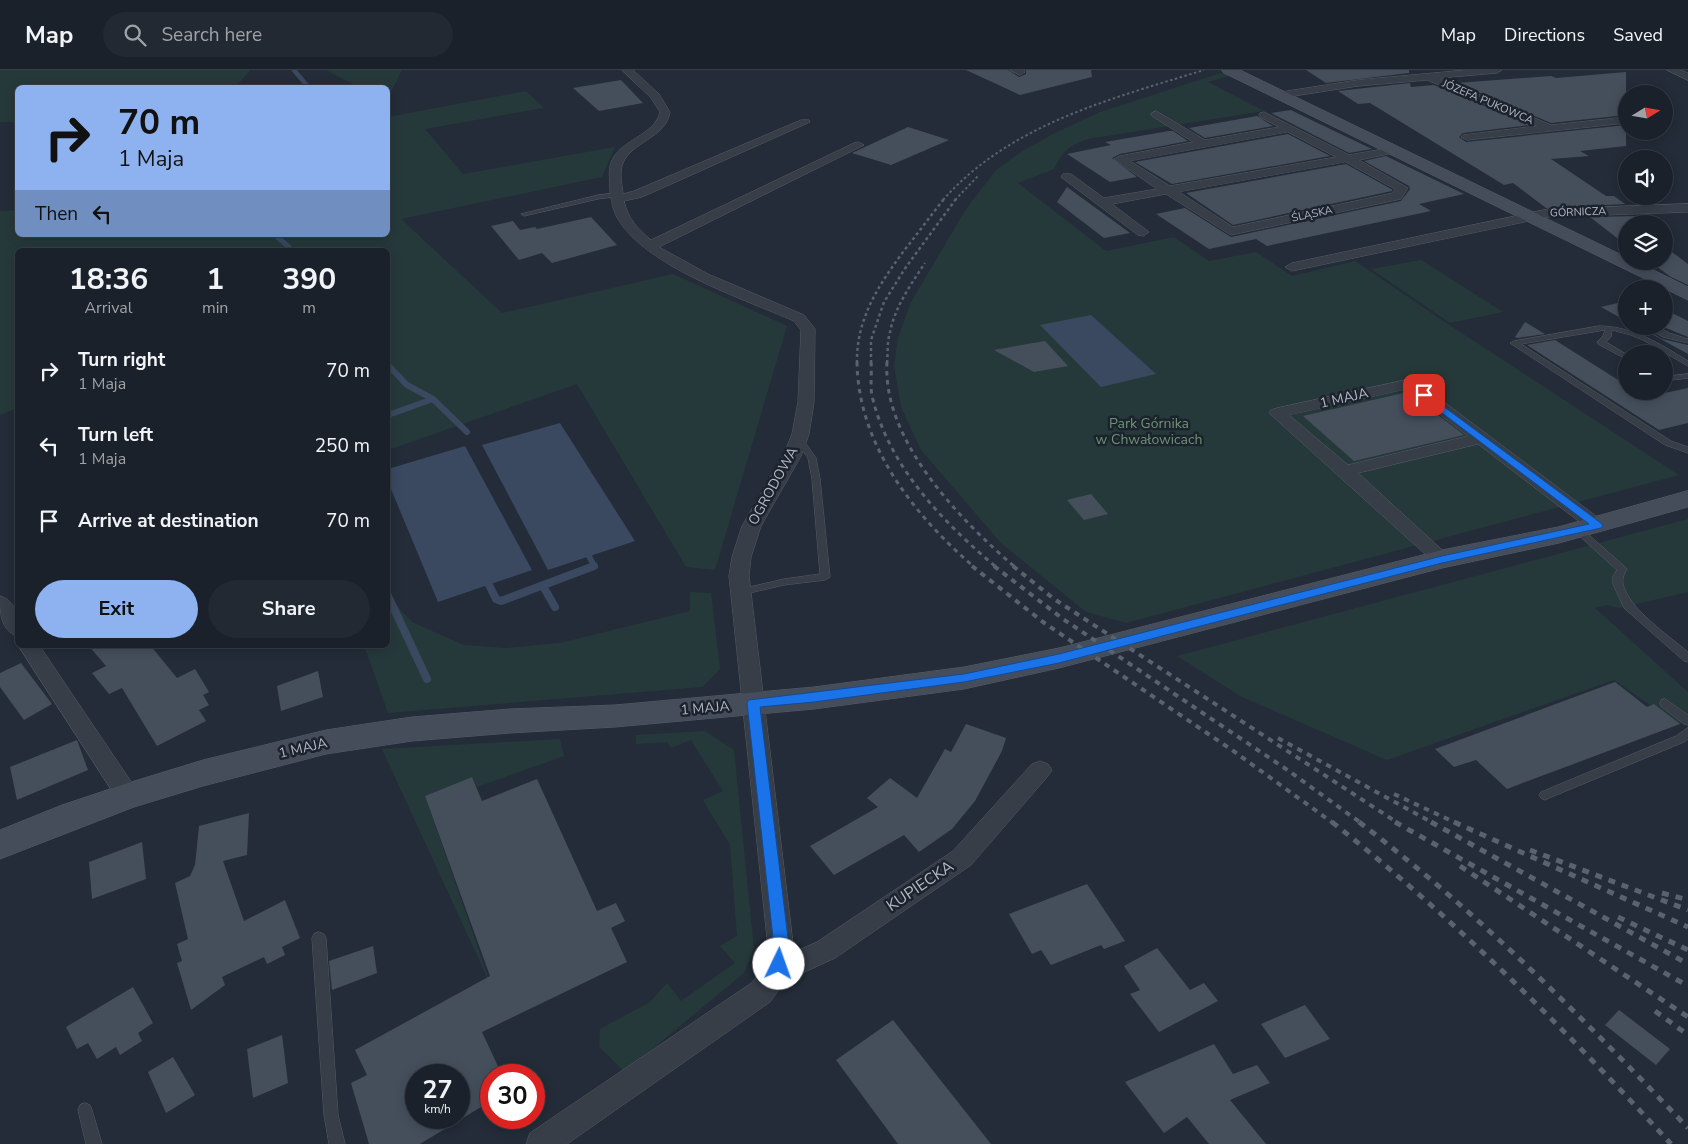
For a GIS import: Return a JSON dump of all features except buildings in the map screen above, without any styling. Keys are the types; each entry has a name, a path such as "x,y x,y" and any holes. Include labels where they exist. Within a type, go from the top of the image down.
{"main road":[{"path":"1229,70 1688,294"},
{"name":"1 MAJA","path":"0,845 74,815 128,796 268,756 326,742 412,729 605,716 814,698 964,678 1049,660 1442,559 1588,528 1688,499"}],"street":[{"name":"OGRODOWA","path":"627,70 660,102 665,115 660,125 619,158 615,170 617,197 624,219 650,246 709,280 799,318 806,325 809,340 807,401 799,440 792,456 751,524 740,562 741,592 753,703"},
{"name":"JÓZEFA PUKOWCA","path":"1281,95 1425,75 1497,70"},
{"path":"1672,70 1688,77"},
{"name":"JÓZEFA PUKOWCA","path":"1425,75 1550,129"},
{"path":"1156,114 1203,144"},
{"name":"ŚLĄSKA","path":"1264,115 1290,128 1346,157 1402,188 1397,196 1230,232 1120,159 1290,128"},
{"name":"JÓZEFA PUKOWCA","path":"1467,137 1618,121"},
{"path":"617,197 638,194 805,122"},
{"path":"650,246 858,145"},
{"path":"1102,202 1346,157 1394,150"},
{"path":"1067,177 1143,232"},
{"name":"GÓRNICZA","path":"1528,216 1548,213 1688,208"},
{"path":"1292,268 1528,216"},
{"name":"1 MAJA","path":"1442,559 1345,471 1277,413 1410,384 1482,438 1588,528"},
{"path":"1345,471 1482,438"},
{"path":"0,603 15,625"},
{"path":"30,648 128,796"},
{"path":"753,703 780,938 781,957 777,972"},
{"name":"KUPIECKA","path":"540,1144 746,1003 767,985 777,972 826,950 962,858 1040,770"}],"lane":[{"path":"524,214 598,197 617,197"},
{"path":"1688,364 1631,332 1609,328 1599,328 1514,343 1668,444 1688,450"},
{"path":"1609,328 1607,337 1601,342 1618,352"},
{"path":"1666,335 1688,341"},
{"path":"1673,378 1688,376"},
{"path":"741,592 784,582 825,577 816,479 812,458 799,440"},
{"path":"1588,528 1622,569 1618,576 1618,584 1628,606 1688,658"},
{"path":"1665,704 1688,720"},
{"path":"1545,795 1680,738 1688,732"},
{"path":"319,938 331,1115 337,1144"},
{"path":"85,1110 94,1144"}],"green space":[{"path":"0,70 250,70 239,83 233,85 15,85 15,122 0,122"},
{"path":"326,70 402,70 390,94 390,85 354,85"},
{"name":"Park Górnika w Chwałowicach","path":"1224,72 1229,76 1208,82 1264,111 1088,139 1067,150 1060,157 1054,169 1018,183 1106,251 1174,237 1209,261 1256,252 1292,276 1355,261 1679,475 1126,623 1086,612 1001,543 921,450 901,407 894,366 898,338 911,302 966,209 996,170 1021,152 1053,134 1100,112"},
{"path":"526,91 544,108 425,129 463,174 615,147 602,177 401,219 502,313 673,274 787,326 715,570 686,567 577,384 390,449 390,248 15,248 15,409 0,415 0,211 15,210 15,237 390,237 390,117"},
{"path":"1421,260 1503,312 1450,323 1371,269"},
{"path":"1688,519 1688,592 1619,608 1607,605 1595,608 1688,692 1688,718 1679,725 1614,680 1387,760 1242,697 1177,656"},
{"path":"690,592 711,593 720,669 702,687 388,713 365,648 390,648 390,598 412,622 464,645 506,648 560,643 690,611"},
{"path":"705,731 734,750 754,949 744,973 640,1059 623,1070 599,1047 600,1029 650,1002 667,983 681,1001 735,963 720,946 737,936 730,845 703,800 723,791 691,740 671,748 667,742 636,744 636,735"},
{"path":"560,739 564,756 477,787 472,777 425,796 492,988 382,749"}],"water":[{"path":"1091,315 1156,374 1101,387 1040,325"},
{"path":"560,423 635,541 548,570 482,445"},
{"path":"465,446 532,570 438,602 390,487 390,468"}],"waterway":[{"path":"294,70 306,85"},
{"path":"277,237 289,248"},
{"path":"390,367 407,385 433,399"},
{"path":"390,414 433,399"},
{"path":"433,399 467,432"},
{"path":"589,556 594,566"},
{"path":"489,585 496,599 501,601 594,566"},
{"path":"543,586 555,607"},
{"path":"390,600 427,679"}],"railway":[{"path":"944,199 970,174 999,152 1031,133 1064,117 1098,104 1204,70"},
{"path":"955,200 978,176"},
{"path":"857,362 861,331 871,302 896,261 944,199"},
{"path":"956,199 906,267 884,302 871,340 871,388 880,422 904,469 920,491 956,531 996,567"},
{"path":"887,362 892,323 904,296 925,263"},
{"path":"857,362 860,393 867,422 893,476 931,525 974,567"},
{"path":"887,362 889,391 897,420 911,449 928,476 949,502 971,526 1015,567"},
{"path":"972,566 1043,622 1232,750 1333,823"},
{"path":"994,566 1063,619 1286,769 1361,823"},
{"path":"1013,566 1054,599 1398,823"},
{"path":"1278,738 1433,823"},
{"path":"1394,794 1456,823"},
{"path":"1332,822 1422,897 1508,976 1591,1059 1671,1144"},
{"path":"1359,822 1447,893 1489,930 1610,1047 1688,1128"},
{"path":"1395,822 1688,986"},
{"path":"1431,822 1688,964"},
{"path":"1454,822 1688,927"},
{"path":"1530,850 1688,910"},
{"path":"1460,866 1688,1017"},
{"path":"1662,893 1688,900"},
{"path":"1618,917 1688,950"},
{"path":"1655,1011 1688,1035"}],"route":[{"path":"779,964 781,957 780,938 753,703 814,698 964,678 1059,658 1442,559 1597,526 1424,395"}]}
